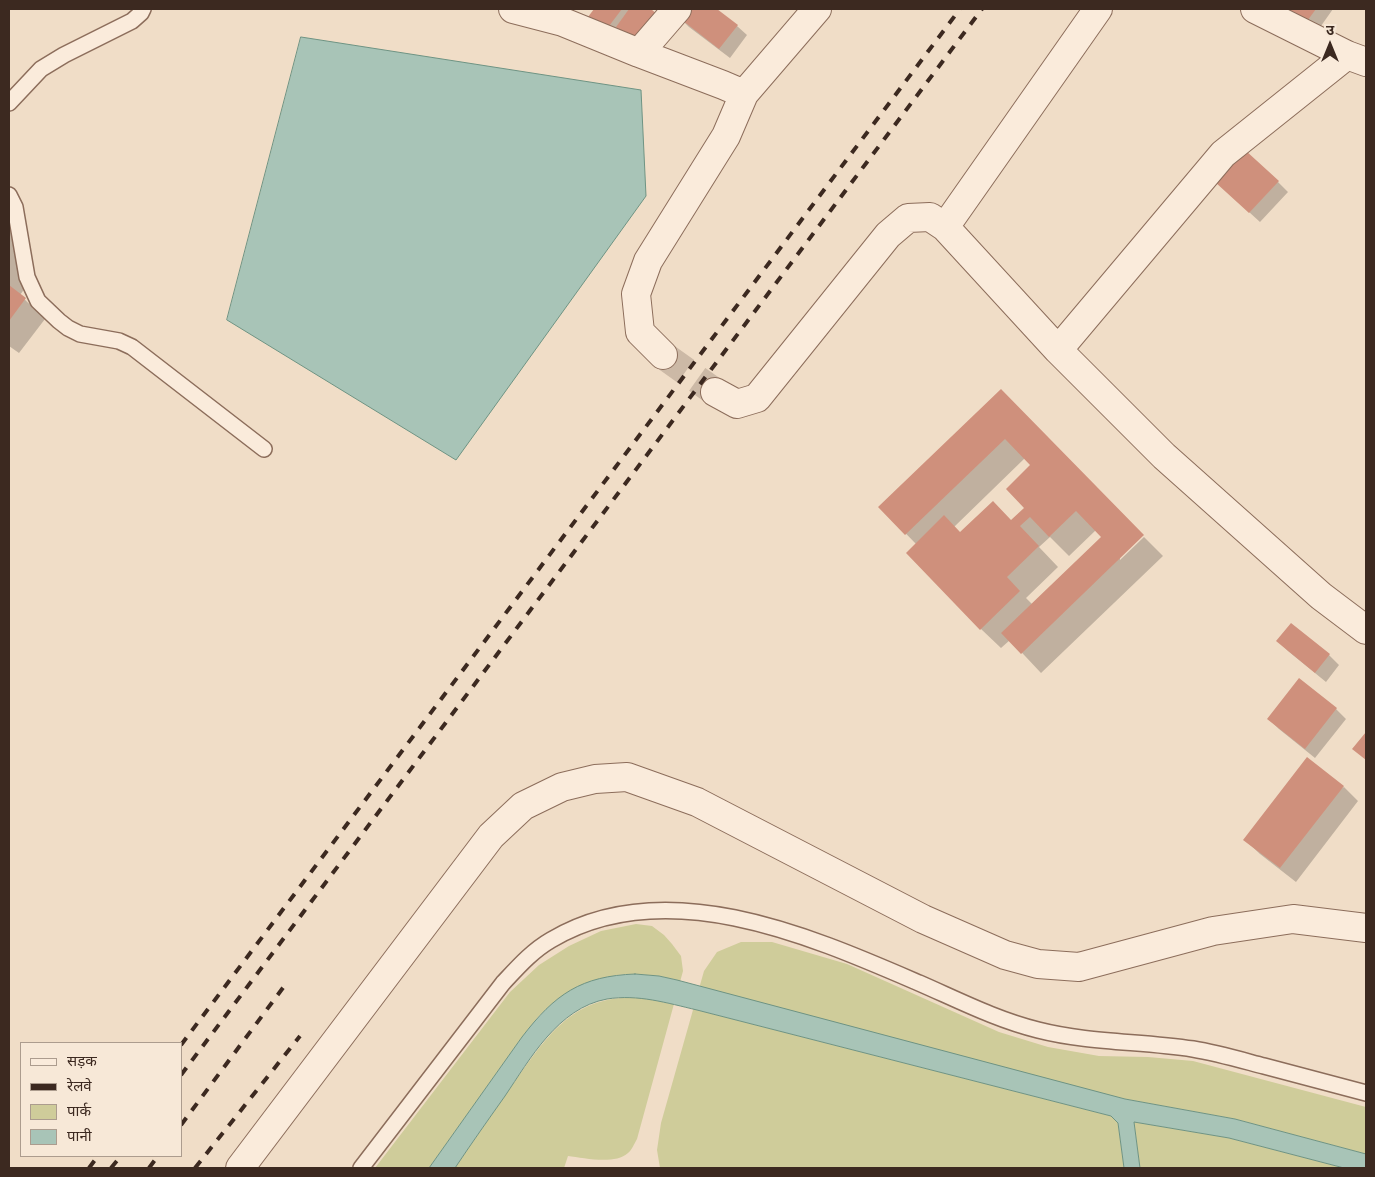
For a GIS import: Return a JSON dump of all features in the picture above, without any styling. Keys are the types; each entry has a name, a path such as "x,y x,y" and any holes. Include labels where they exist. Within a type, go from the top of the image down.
{"street":[{"path":"513,9 569,15 639,53 744,94"},
{"path":"639,53 677,9"},
{"path":"663,355 640,332 636,294 648,261 726,136 744,94 817,9"},
{"path":"945,227 1098,9"},
{"path":"1255,9 1361,59"},
{"path":"1058,350 1223,154 1361,59"},
{"path":"715,392 737,404 757,398 888,235 908,218 930,217 945,227 1058,350 1164,456 1321,596 1366,630"},
{"path":"240,1168 491,836 523,806 562,787 596,779 627,777 697,802 923,920 1005,956 1038,964 1079,967 1213,930 1293,919 1366,928"}],"lane":[{"path":"9,103 41,69 64,55 132,21 142,13 143,9"},
{"path":"9,195 15,207 27,277 38,301 59,321 80,334 119,341 132,347 264,449"},
{"path":"361,1168 503,983 523,961 550,941 578,926 612,916 645,911 677,910 708,913 741,919 794,934 849,953 1004,1020 1036,1030 1074,1038 1164,1045 1196,1050 1366,1093"}],"green space":[{"path":"636,924 652,926 664,935 681,956 683,971 637,1139 629,1152 622,1157 608,1160 568,1156 564,1168 455,1168 526,1065 552,1033 566,1020 582,1009 600,1002 621,998 645,998 671,1004 677,980 635,974 616,975 555,1001 538,1017 522,1037 429,1168 375,1168 510,992 539,965 569,946 601,931"},
{"path":"741,942 772,942 847,964 999,1032 1048,1047 1099,1056 1148,1057 1193,1061 1366,1107 1366,1154 1235,1119 1125,1099 697,1010 1111,1116 1118,1123 1124,1168 660,1168 657,1150 661,1123 704,971 717,952"},
{"path":"1134,1122 1229,1138 1344,1168 1140,1168"}],"water":[{"path":"301,37 641,90 646,196 456,460 227,320"},
{"path":"635,974 677,980 1125,1099 1235,1119 1366,1154 1366,1168 1344,1168 1229,1138 1134,1122 1140,1168 1124,1168 1118,1123 1111,1116 697,1010 641,998 619,998 590,1004 560,1024 535,1051 455,1168 429,1168 522,1037 546,1009 571,990 584,983"}],"building":[{"path":"594,9 622,9 606,30 588,17"},
{"path":"629,9 651,9 659,16 636,42 616,27"},
{"path":"684,9 717,9 738,25 719,49 678,17"},
{"path":"1290,9 1316,9 1305,24 1288,12"},
{"path":"1245,150 1279,181 1249,213 1215,182"},
{"path":"9,285 26,298 9,321"},
{"path":"1001,389 1144,535 1021,654 1001,633 1101,537 1076,511 1049,537 1030,517 1020,526 1039,546 1007,577 1020,591 980,630 906,553 944,515 960,532 993,501 1011,520 1024,508 1006,489 1030,465 1005,439 905,535 878,507"},
{"path":"1291,623 1330,654 1315,673 1276,641"},
{"path":"1299,678 1337,708 1305,749 1267,719"},
{"path":"1366,732 1366,760 1352,749"},
{"path":"1307,757 1344,786 1280,868 1243,840"}],"tunnel":[{"path":"663,355 715,392"}],"railway":[{"path":"182,1044 960,9"},
{"path":"182,1074 982,9"},
{"path":"182,1124 288,981"},
{"path":"195,1168 300,1036"},
{"path":"89,1168 97,1157"},
{"path":"111,1168 120,1157"},
{"path":"149,1168 157,1157"}]}
